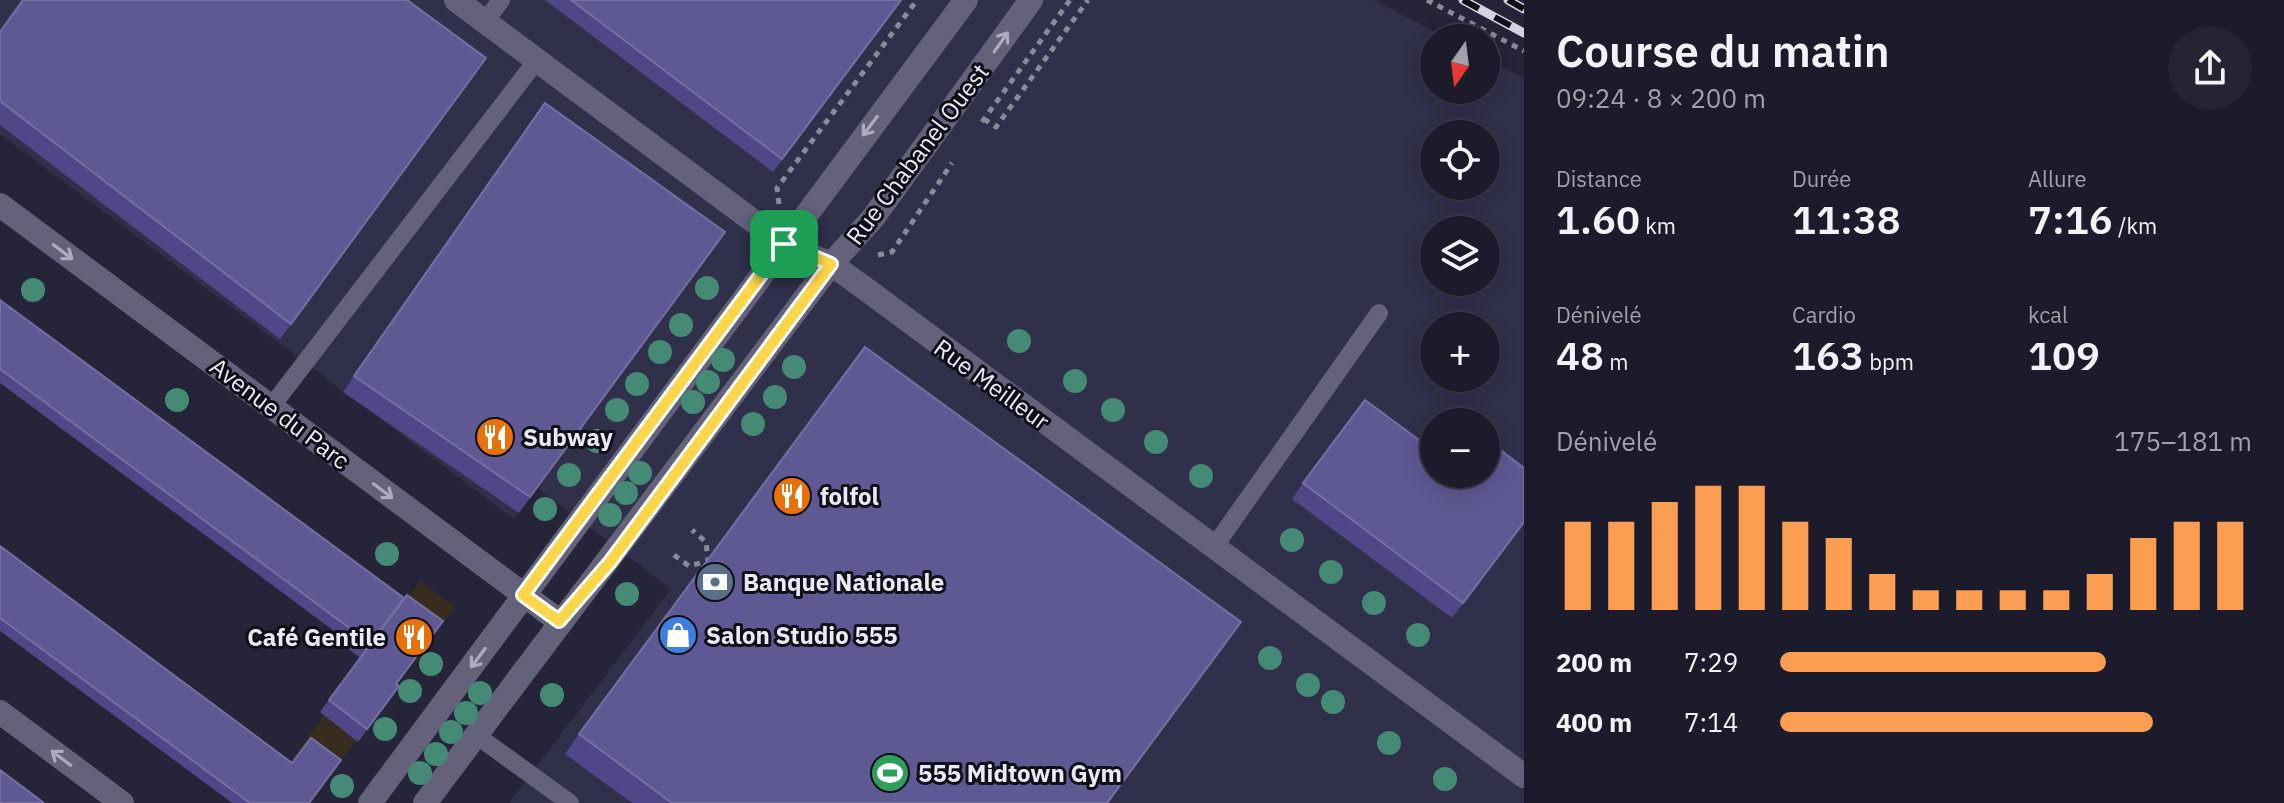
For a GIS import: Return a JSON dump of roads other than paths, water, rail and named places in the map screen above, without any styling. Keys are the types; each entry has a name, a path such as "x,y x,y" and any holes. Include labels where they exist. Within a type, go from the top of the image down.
{"street":[{"name":"Rue Meilleur","path":"456,0 784,244 831,264 1524,776"},
{"path":"370,803 966,0"},
{"name":"Rue Chabanel Ouest","path":"425,803 559,621 610,562 831,264 873,218 1031,0"},
{"name":"Avenue du Parc","path":"0,205 559,621"},
{"path":"0,712 122,803"}],"lane":[{"path":"485,22 501,0"},
{"path":"271,407 537,60"},
{"path":"1214,547 1379,313"},
{"path":"476,735 570,803"}],"railway":[{"path":"1463,0 1524,33"},
{"path":"1508,0 1524,9"}],"place":[{"name":"Subway","path":"495,437"},
{"name":"folfol","path":"792,496"},
{"name":"Banque Nationale","path":"715,582"},
{"name":"Salon Studio 555","path":"678,635"},
{"name":"Café Gentile","path":"414,637"},
{"name":"555 Midtown Gym","path":"890,773"}]}
